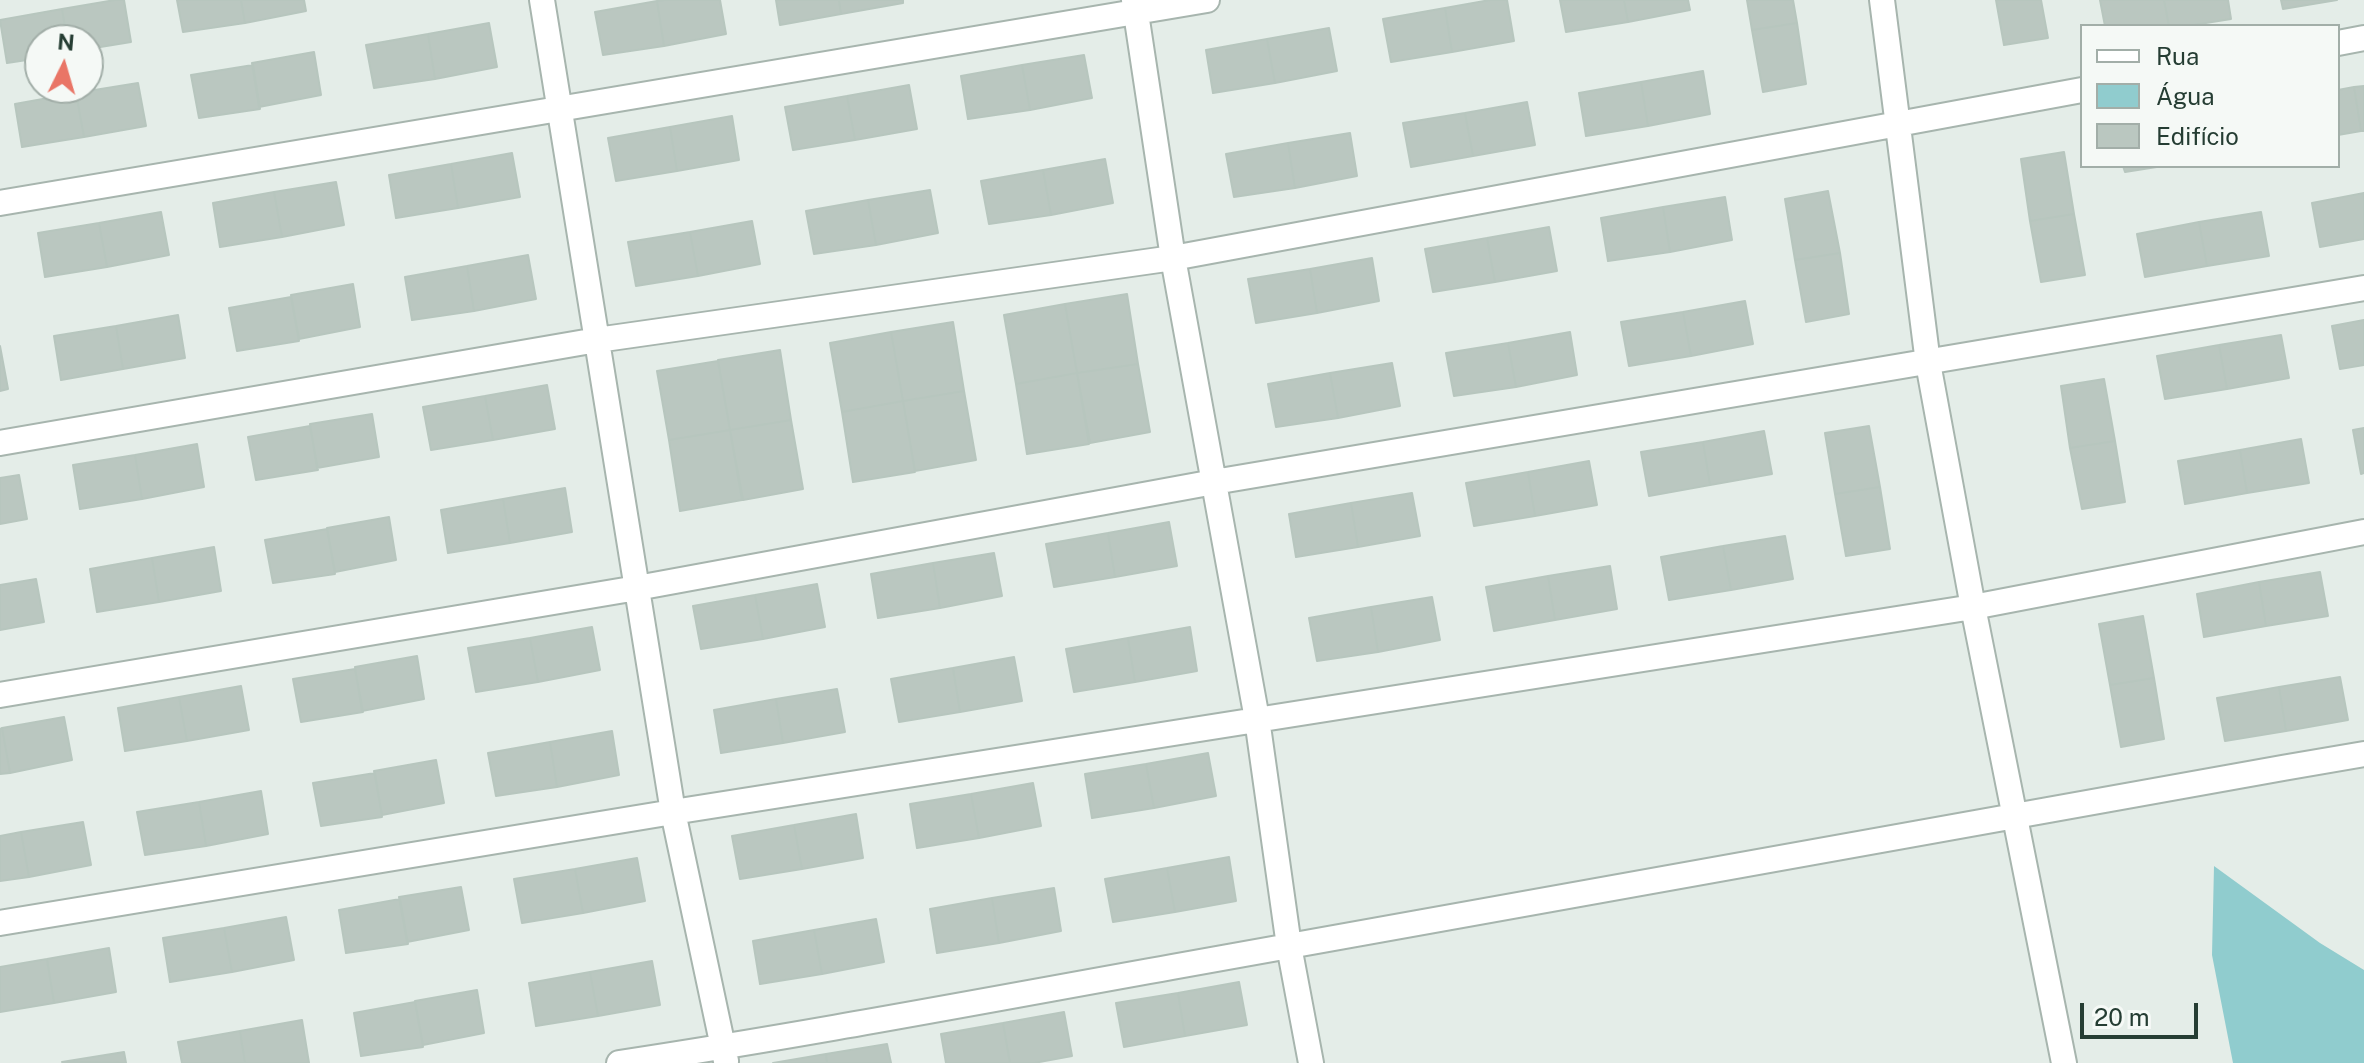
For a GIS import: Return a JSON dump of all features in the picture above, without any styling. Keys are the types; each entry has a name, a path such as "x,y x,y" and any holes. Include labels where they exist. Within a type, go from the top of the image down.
{"street":[{"path":"542,0 673,812 725,1055"},
{"path":"0,203 1135,6 1207,0"},
{"path":"1882,0 1928,363 2013,814 2064,1063"},
{"path":"1135,6 1173,258 1257,719 1289,946 1311,1063"},
{"path":"2340,43 2364,38"},
{"path":"0,443 597,340 1173,258 2080,90"},
{"path":"0,695 637,588 1214,482 2364,288"},
{"path":"0,923 673,812 1973,607 2364,532"},
{"path":"619,1063 725,1055 1289,946 2013,814 2364,754"}],"water":[{"path":"2214,866 2320,943 2364,970 2364,1063 2233,1063 2212,955"}],"building":[{"path":"124,0 131,42 104,46 104,24 64,24 62,9"},
{"path":"177,0 241,0 245,23 183,32"},
{"path":"241,0 304,0 306,11 245,23"},
{"path":"720,0 726,34 664,46 657,1"},
{"path":"776,0 839,0 841,14 780,25"},
{"path":"839,0 903,0 903,3 841,14"},
{"path":"1507,0 1514,41 1452,52 1445,8"},
{"path":"1560,0 1624,0 1628,22 1566,32"},
{"path":"1624,0 1688,0 1690,10 1628,22"},
{"path":"1747,0 1793,0 1797,23 1752,30"},
{"path":"1996,0 2041,0 2048,38 2004,45"},
{"path":"2100,0 2164,0 2169,24 2105,24"},
{"path":"2164,0 2228,0 2231,19 2200,24 2169,24"},
{"path":"2281,0 2337,0 2283,9"},
{"path":"657,1 664,46 603,55 595,12"},
{"path":"1445,8 1452,52 1391,62 1383,19"},
{"path":"62,9 64,24 24,24 24,60 7,63 0,20"},
{"path":"489,23 497,67 435,79 428,34"},
{"path":"1797,23 1806,84 1763,92 1752,30"},
{"path":"1329,28 1337,71 1275,83 1267,39"},
{"path":"428,34 435,79 374,88 366,45"},
{"path":"1267,39 1275,83 1213,93 1206,50"},
{"path":"314,52 321,95 259,107 252,63"},
{"path":"1084,55 1092,98 1030,110 1022,65"},
{"path":"253,65 260,109 199,118 191,75"},
{"path":"1022,65 1030,110 968,119 961,76"},
{"path":"1703,71 1710,114 1648,126 1641,82"},
{"path":"1641,82 1648,126 1586,136 1579,93"},
{"path":"138,83 146,126 84,137 78,104 104,104 104,88"},
{"path":"909,85 917,129 855,140 847,96"},
{"path":"2364,86 2364,131 2361,131 2354,87"},
{"path":"2354,87 2361,131 2340,135 2340,90"},
{"path":"847,96 855,140 793,150 785,107"},
{"path":"1527,102 1535,145 1473,156 1465,113"},
{"path":"15,104 78,104 84,137 22,147"},
{"path":"1465,113 1473,156 1411,167 1403,123"},
{"path":"732,116 739,160 677,171 670,127"},
{"path":"670,127 677,171 616,181 608,138"},
{"path":"1350,133 1357,176 1295,188 1288,143"},
{"path":"1288,143 1295,188 1234,197 1226,154"},
{"path":"2064,152 2074,214 2030,221 2021,159"},
{"path":"512,153 520,197 458,208 451,164"},
{"path":"1105,159 1113,203 1051,215 1043,170"},
{"path":"451,164 458,208 396,218 389,175"},
{"path":"2124,168 2150,168 2125,172"},
{"path":"1043,170 1051,215 989,224 981,181"},
{"path":"336,182 344,225 282,237 274,192"},
{"path":"930,190 938,233 876,245 868,200"},
{"path":"1828,191 1840,253 1795,260 1785,199"},
{"path":"274,192 282,237 220,247 213,203"},
{"path":"2364,193 2364,239 2320,247 2312,203"},
{"path":"1725,197 1732,240 1670,252 1663,207"},
{"path":"868,200 876,245 814,254 806,211"},
{"path":"1663,207 1670,252 1608,261 1601,218"},
{"path":"161,212 169,255 107,267 99,223"},
{"path":"2261,212 2269,256 2207,266 2199,222"},
{"path":"2074,214 2085,275 2041,282 2030,221"},
{"path":"752,221 760,264 698,276 690,232"},
{"path":"2199,222 2207,266 2145,277 2137,234"},
{"path":"99,223 107,267 45,277 38,233"},
{"path":"1549,227 1557,271 1495,282 1487,238"},
{"path":"690,232 698,276 636,286 628,242"},
{"path":"1487,238 1495,282 1433,292 1425,249"},
{"path":"1840,253 1849,314 1806,322 1795,260"},
{"path":"528,255 536,299 474,311 467,266"},
{"path":"1372,258 1379,301 1317,313 1310,269"},
{"path":"467,266 474,311 412,320 405,277"},
{"path":"1310,269 1317,313 1256,323 1248,279"},
{"path":"353,284 360,327 299,339 291,295"},
{"path":"1127,294 1138,364 1077,373 1065,304"},
{"path":"291,297 299,341 237,351 229,308"},
{"path":"1745,301 1753,344 1691,356 1683,312"},
{"path":"1065,304 1077,373 1016,384 1004,315"},
{"path":"1683,312 1691,356 1629,366 1621,322"},
{"path":"178,315 185,358 123,369 116,326"},
{"path":"2364,320 2364,365 2340,369 2332,326"},
{"path":"953,322 964,391 903,401 891,332"},
{"path":"116,326 123,369 61,380 54,336"},
{"path":"891,332 903,401 842,412 830,343"},
{"path":"1570,332 1577,375 1516,387 1508,343"},
{"path":"2281,335 2289,378 2227,389 2219,345"},
{"path":"1508,343 1516,387 1454,396 1446,353"},
{"path":"2219,345 2227,389 2165,399 2157,356"},
{"path":"0,346 8,389 0,391"},
{"path":"780,350 791,420 730,430 718,360"},
{"path":"718,361 730,430 669,440 657,371"},
{"path":"1392,363 1400,406 1338,418 1330,373"},
{"path":"1138,364 1150,432 1090,443 1077,373"},
{"path":"1077,373 1089,444 1027,454 1016,384"},
{"path":"1330,373 1338,418 1276,427 1268,384"},
{"path":"2104,379 2115,441 2070,448 2061,386"},
{"path":"547,385 555,429 493,440 485,396"},
{"path":"964,391 976,460 915,471 903,401"},
{"path":"485,396 493,440 431,450 423,407"},
{"path":"903,401 915,472 853,482 842,412"},
{"path":"372,414 379,457 317,468 310,424"},
{"path":"791,420 803,489 743,500 730,430"},
{"path":"310,426 318,470 256,480 248,437"},
{"path":"1869,426 1880,487 1835,494 1825,433"},
{"path":"2364,428 2364,473 2361,474 2353,430"},
{"path":"730,430 742,500 680,511 669,440"},
{"path":"1764,431 1772,474 1710,485 1703,442"},
{"path":"2301,439 2309,483 2247,493 2240,450"},
{"path":"2115,441 2125,502 2082,509 2070,448"},
{"path":"1703,442 1710,485 1649,496 1641,452"},
{"path":"197,444 204,487 142,499 135,455"},
{"path":"2240,450 2247,493 2185,504 2178,461"},
{"path":"135,455 142,499 80,509 73,465"},
{"path":"1589,461 1597,505 1535,516 1528,472"},
{"path":"1528,472 1535,516 1474,526 1466,483"},
{"path":"19,475 27,519 0,524 0,478"},
{"path":"1880,487 1890,549 1846,556 1835,494"},
{"path":"565,488 572,532 510,543 503,499"},
{"path":"1412,493 1420,536 1358,547 1351,503"},
{"path":"503,499 510,543 448,553 441,510"},
{"path":"1351,503 1358,547 1296,557 1289,514"},
{"path":"389,517 396,560 335,572 327,528"},
{"path":"1169,522 1177,566 1115,577 1108,533"},
{"path":"327,529 335,574 273,583 265,540"},
{"path":"1108,533 1115,577 1054,587 1046,544"},
{"path":"1785,536 1793,579 1731,590 1723,546"},
{"path":"1723,546 1731,590 1669,600 1661,557"},
{"path":"214,547 221,591 159,602 152,558"},
{"path":"994,553 1002,596 940,608 933,563"},
{"path":"152,558 159,602 97,612 90,569"},
{"path":"933,563 940,608 878,618 871,574"},
{"path":"1610,566 1617,609 1555,620 1548,576"},
{"path":"2320,572 2328,616 2266,626 2259,582"},
{"path":"1548,576 1555,620 1494,631 1486,587"},
{"path":"36,579 44,622 0,630 0,585"},
{"path":"2259,582 2266,626 2204,637 2197,594"},
{"path":"817,584 825,627 763,639 755,595"},
{"path":"755,595 763,639 701,649 693,606"},
{"path":"1432,597 1440,640 1378,652 1371,607"},
{"path":"1371,607 1378,652 1317,661 1309,618"},
{"path":"2143,616 2154,678 2110,685 2099,624"},
{"path":"592,627 600,670 538,682 530,638"},
{"path":"1190,627 1197,671 1135,682 1128,638"},
{"path":"530,638 538,682 476,692 468,648"},
{"path":"1128,638 1135,682 1074,692 1066,649"},
{"path":"417,656 424,699 362,711 355,667"},
{"path":"1014,657 1022,701 960,712 953,668"},
{"path":"953,668 960,712 899,722 891,679"},
{"path":"355,669 363,712 301,722 293,679"},
{"path":"2340,677 2348,720 2286,731 2279,687"},
{"path":"2154,678 2164,739 2121,747 2110,685"},
{"path":"241,686 249,730 187,741 179,697"},
{"path":"2279,687 2286,731 2225,741 2217,698"},
{"path":"837,689 845,732 783,743 776,699"},
{"path":"179,697 187,741 125,751 118,708"},
{"path":"776,699 783,743 721,753 714,710"},
{"path":"64,717 72,760 10,773 2,728"},
{"path":"0,729 10,773 0,774"},
{"path":"612,731 619,775 557,787 550,742"},
{"path":"550,742 557,787 496,796 488,753"},
{"path":"1208,753 1216,796 1154,808 1146,764"},
{"path":"436,760 444,803 382,815 374,771"},
{"path":"1146,764 1154,808 1092,818 1085,774"},
{"path":"375,773 382,817 321,826 313,783"},
{"path":"1033,783 1041,826 979,838 971,794"},
{"path":"261,791 268,834 206,846 199,802"},
{"path":"971,794 979,838 917,848 910,804"},
{"path":"199,802 206,846 145,855 137,812"},
{"path":"856,814 863,858 802,869 794,825"},
{"path":"83,822 91,865 29,877 21,832"},
{"path":"794,825 802,869 740,879 732,836"},
{"path":"21,832 29,877 0,881 0,836"},
{"path":"1229,857 1236,901 1175,912 1167,868"},
{"path":"637,858 645,901 583,913 575,869"},
{"path":"1167,868 1175,912 1113,922 1105,879"},
{"path":"575,869 583,913 522,923 514,879"},
{"path":"461,887 469,930 407,942 399,897"},
{"path":"1054,888 1061,931 999,943 992,898"},
{"path":"992,898 999,943 937,953 930,909"},
{"path":"400,899 408,944 346,953 339,910"},
{"path":"286,917 294,960 232,972 224,928"},
{"path":"876,919 884,962 822,974 814,930"},
{"path":"224,928 232,972 170,982 163,938"},
{"path":"814,930 822,974 760,984 753,941"},
{"path":"109,948 116,992 54,1003 47,959"},
{"path":"47,959 54,1003 0,1012 0,967"},
{"path":"652,961 660,1005 598,1016 590,972"},
{"path":"590,972 598,1016 536,1026 529,983"},
{"path":"1239,982 1247,1025 1185,1036 1178,993"},
{"path":"477,990 484,1033 423,1045 415,1001"},
{"path":"1178,993 1185,1036 1124,1047 1116,1003"},
{"path":"415,1002 423,1047 361,1056 354,1013"},
{"path":"1064,1012 1072,1056 1034,1063 1010,1063 1003,1023"},
{"path":"302,1020 309,1063 245,1063 240,1031"},
{"path":"1003,1023 1010,1063 946,1063 941,1034"},
{"path":"240,1031 245,1063 182,1063 178,1042"},
{"path":"887,1044 891,1063 827,1063 826,1054"},
{"path":"124,1052 126,1063 62,1062"},
{"path":"826,1054 827,1063 773,1063"}]}
